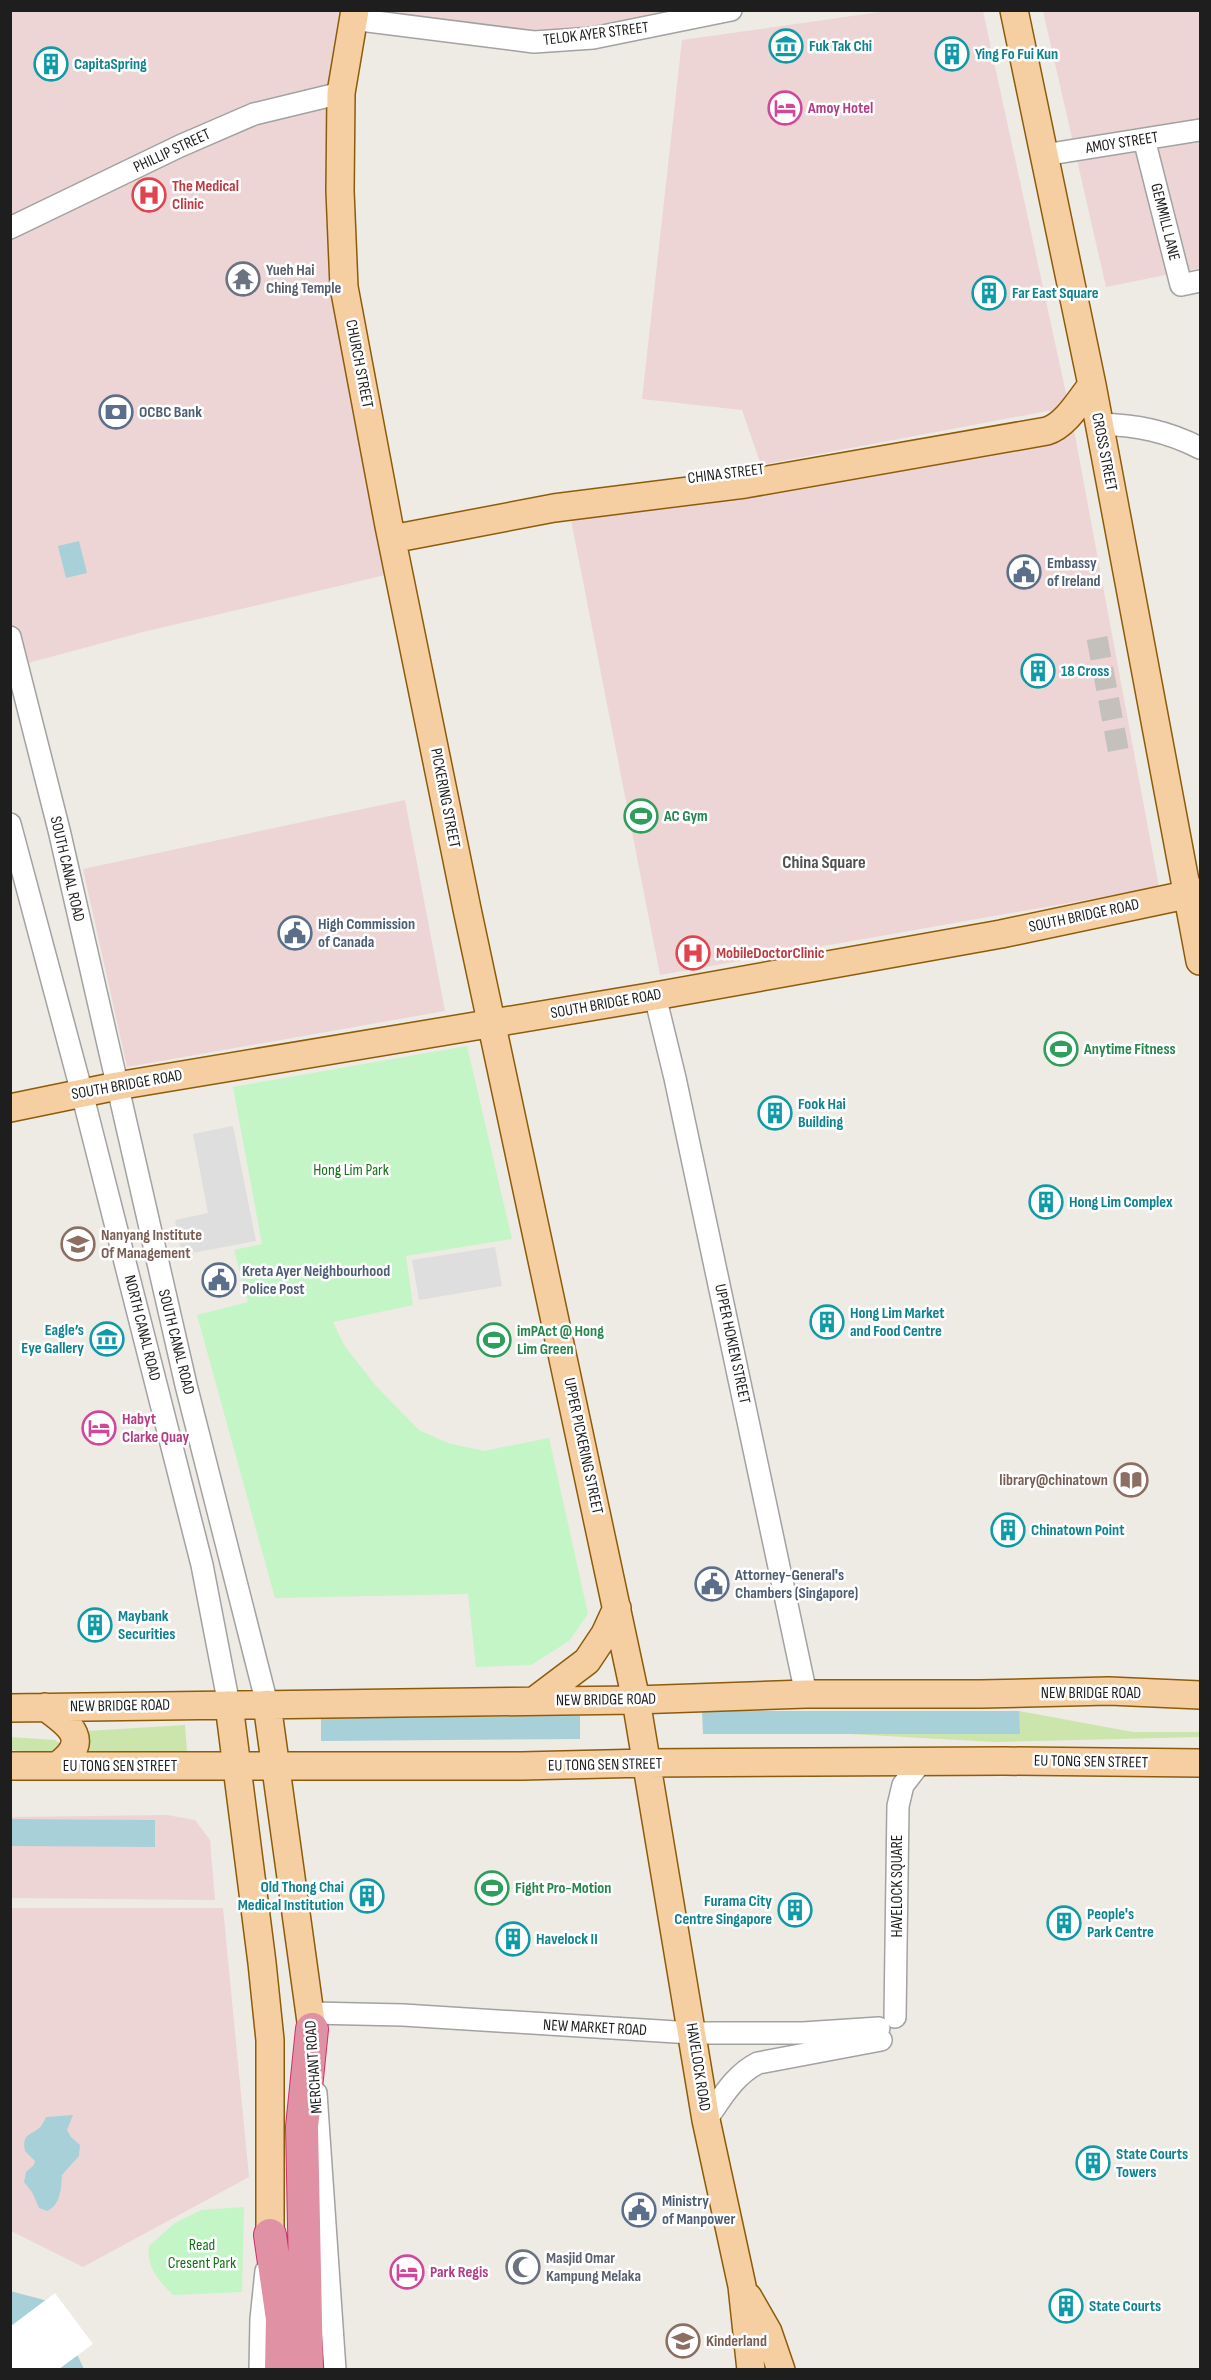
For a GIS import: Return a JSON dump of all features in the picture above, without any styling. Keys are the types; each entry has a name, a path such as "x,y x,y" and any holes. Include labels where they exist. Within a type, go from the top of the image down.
{"highway":[{"path":"307,2370 302,2127 311,2021"},
{"path":"270,2235 282,2319 281,2370"}],"main road":[{"name":"CROSS STREET","path":"1014,10 1194,893 1200,961"},
{"name":"CHURCH STREET","path":"354,15 340,93 340,191 344,287 398,572"},
{"name":"CHINA STREET","path":"390,533 554,501 914,449 1053,418 1062,422 1092,385"},
{"name":"PICKERING STREET","path":"398,572 491,1024"},
{"name":"SOUTH BRIDGE ROAD","path":"10,1108 117,1086 655,996 1001,934 1194,893"},
{"name":"UPPER PICKERING STREET","path":"491,1024 555,1314 636,1700 647,1763"},
{"path":"534,1701 587,1661 605,1634 616,1608"},
{"name":"NEW BRIDGE ROAD","path":"10,1708 636,1700 807,1694 1109,1691 1200,1695"},
{"name":"SOUTH CANAL ROAD","path":"267,1704 274,1766"},
{"name":"NORTH CANAL ROAD","path":"230,1705 237,1767"},
{"path":"45,1707 62,1719 72,1730 75,1742 70,1756 57,1766"},
{"name":"EU TONG SEN STREET","path":"10,1766 457,1765 522,1767 647,1763 1200,1763"},
{"name":"HAVELOCK ROAD","path":"647,1763 706,2120 742,2286 751,2370"},
{"name":"MERCHANT ROAD","path":"274,1766 311,2021"},
{"path":"237,1767 270,2040 270,2235"},
{"path":"742,2286 768,2332 781,2370"}],"street":[{"name":"TELOK AYER STREET","path":"354,15 534,42 593,38 731,10"},
{"name":"PHILLIP STREET","path":"10,228 180,146 254,114 340,93"},
{"name":"AMOY STREET","path":"1044,155 1200,130"},
{"name":"GEMMILL LANE","path":"1144,139 1181,285 1200,281"},
{"path":"1099,424 1129,424 1151,428 1178,436 1200,448"},
{"name":"SOUTH CANAL ROAD","path":"10,637 59,830 186,1385 267,1704"},
{"name":"NORTH CANAL ROAD","path":"10,824 17,875 82,1093 202,1565 230,1705"},
{"name":"UPPER HOKIEN STREET","path":"655,996 675,1078 807,1694"},
{"name":"HAVELOCK SQUARE","path":"885,2028 898,1806 903,1785 921,1762"},
{"name":"NEW MARKET ROAD","path":"311,2021 403,2015 692,2033 803,2033 885,2028"},
{"name":"MERCHANT ROAD","path":"311,2021 334,2370"},
{"path":"706,2120 736,2079 759,2063 885,2028"},
{"path":"260,2370 261,2319 270,2235"}],"shaded area":[{"path":"10,11 692,11 593,38 353,19 340,191 398,572 143,632 17,666 10,637"},
{"name":"Far East Square","path":"887,11 983,11 1069,407 761,465 742,410 642,399 682,40"},
{"path":"1043,11 1200,11 1200,268 1106,287"},
{"name":"China Square","path":"1074,430 1159,887 660,975 571,520"},
{"path":"405,800 445,1011 127,1067 83,869"},
{"path":"233,1126 256,1241 182,1255 175,1220 208,1213 193,1134"},
{"path":"495,1247 502,1286 419,1300 412,1260"},
{"path":"167,1815 195,1820 210,1840 215,1900 11,1898 11,1817"},
{"path":"10,1908 223,1908 249,2177 83,2267 11,2231"}],"green space":[{"name":"Hong Lim Park","path":"467,1046 512,1239 406,1256 413,1305 333,1322 344,1345 375,1385 419,1430 448,1443 484,1451 549,1438 588,1614 569,1641 531,1665 476,1667 468,1594 275,1598 197,1315 248,1302 234,1250 262,1244 233,1087"},
{"path":"1019,1711 1133,1732 1200,1732 1200,1737 995,1742 850,1734 1019,1734"},
{"path":"185,1725 187,1751 89,1755 87,1731"},
{"path":"10,1737 55,1740 61,1745 53,1754 11,1750"},
{"name":"Read Cresent Park","path":"244,2207 242,2292 173,2295 158,2279 152,2267 149,2246 175,2223 201,2210"}],"water":[{"path":"79,541 87,573 66,578 58,546"},
{"path":"702,1711 1019,1711 1020,1734 703,1734"},
{"path":"580,1716 580,1739 321,1741 321,1718"},
{"path":"11,1819 155,1820 155,1847 11,1846"},
{"path":"73,2115 67,2130 80,2145 79,2156 62,2175 58,2200 47,2211 39,2208 32,2192 24,2182 26,2172 35,2161 25,2151 24,2142 41,2126 46,2117"},
{"path":"10,2291 52,2302 84,2369 11,2369"}],"pier":[{"path":"55,2293 93,2344 59,2369 11,2369 11,2326"}],"tunnel":[{"path":"1097,638 1119,754"}],"place":[{"name":"Fuk Tak Chi","path":"786,46"},
{"name":"Ying Fo Fui Kun","path":"952,54"},
{"name":"CapitaSpring","path":"51,64"},
{"name":"Amoy Hotel","path":"785,108"},
{"name":"The Medical Clinic","path":"149,195"},
{"name":"Yueh Hai Ching Temple","path":"243,279"},
{"name":"Far East Square","path":"989,293"},
{"name":"OCBC Bank","path":"116,412"},
{"name":"Embassy of Ireland","path":"1024,572"},
{"name":"18 Cross","path":"1038,671"},
{"name":"AC Gym","path":"641,816"},
{"name":"High Commission of Canada","path":"295,933"},
{"name":"MobileDoctorClinic","path":"693,953"},
{"name":"Anytime Fitness","path":"1061,1049"},
{"name":"Fook Hai Building","path":"775,1113"},
{"name":"Hong Lim Complex","path":"1046,1202"},
{"name":"Nanyang Institute Of Management","path":"78,1244"},
{"name":"Kreta Ayer Neighbourhood Police Post","path":"219,1280"},
{"name":"Hong Lim Market and Food Centre","path":"827,1322"},
{"name":"Eagle’s Eye Gallery","path":"107,1339"},
{"name":"imPAct @ Hong Lim Green","path":"494,1340"},
{"name":"Habyt Clarke Quay","path":"99,1428"},
{"name":"library@chinatown","path":"1131,1480"},
{"name":"Chinatown Point","path":"1008,1530"},
{"name":"Attorney-General's Chambers (Singapore)","path":"712,1584"},
{"name":"Maybank Securities","path":"95,1625"},
{"name":"Fight Pro-Motion","path":"492,1888"},
{"name":"Old Thong Chai Medical Institution","path":"367,1896"},
{"name":"Furama City Centre Singapore","path":"795,1910"},
{"name":"People's Park Centre","path":"1064,1923"},
{"name":"Havelock II","path":"513,1939"},
{"name":"State Courts Towers","path":"1093,2163"},
{"name":"Ministry of Manpower","path":"639,2210"},
{"name":"Masjid Omar Kampung Melaka","path":"523,2267"},
{"name":"Park Regis","path":"407,2272"},
{"name":"State Courts","path":"1066,2306"},
{"name":"Kinderland","path":"683,2341"}],"district":[{"name":"China Square","path":"824,862"}]}
